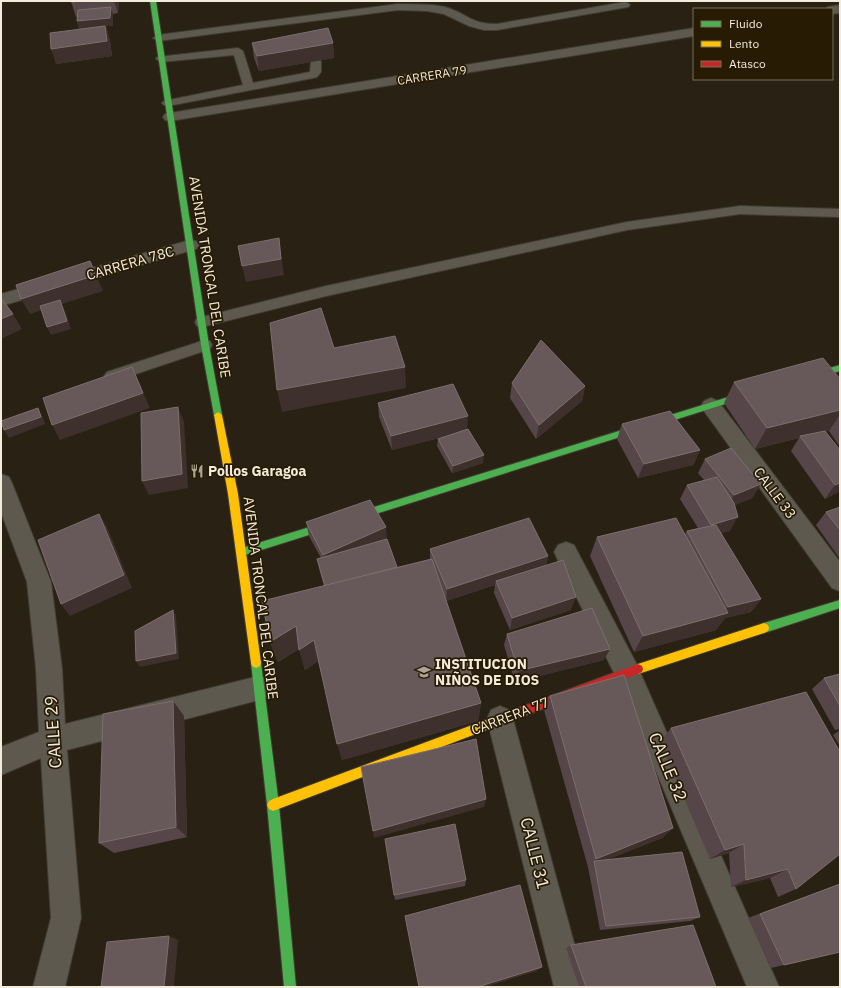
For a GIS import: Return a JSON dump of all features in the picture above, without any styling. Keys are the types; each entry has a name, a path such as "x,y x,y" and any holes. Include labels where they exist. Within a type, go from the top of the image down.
{"main road":[{"name":"AVENIDA TRONCAL DEL CARIBE","path":"153,1 205,345 233,494 242,552 273,805 290,987"},
{"path":"797,380 840,368"},
{"path":"242,552 711,406 721,401 761,390"},
{"name":"CARRERA 77","path":"273,805 627,672 840,604"}],"street":[{"name":"CARRERA 79","path":"170,117 693,32"},
{"name":"CARRERA 78C","path":"1,300 190,245"},
{"name":"CALLE 33","path":"711,406 840,581"},
{"name":"CALLE 29","path":"1,482 39,582 49,669 66,918 49,987"},
{"name":"CALLE 32","path":"566,552 627,672 763,987"},
{"path":"1,762 53,740 259,688"},
{"name":"CALLE 31","path":"500,720 570,987"}],"lane":[{"path":"158,38 398,7 427,8 447,11 472,24 484,28 497,28 625,5"},
{"path":"161,59 252,49"},
{"path":"238,51 249,87"},
{"path":"168,103 313,75 316,72 316,61"},
{"path":"202,322 326,291 627,226 740,210 840,213"},
{"path":"99,380 205,345"}],"building":[{"path":"111,7 110,18 77,21 78,10"},
{"path":"105,26 107,41 51,49 50,33"},
{"path":"328,28 333,43 257,56 252,43"},
{"path":"279,238 281,259 242,266 238,246"},
{"path":"90,261 96,275 21,299 16,285"},
{"path":"1,298 13,314 1,319"},
{"path":"60,300 67,321 47,327 40,306"},
{"path":"321,308 334,348 395,336 405,367 277,390 270,323"},
{"path":"541,340 585,386 539,425 512,383"},
{"path":"823,358 840,379 840,410 767,428 734,382"},
{"path":"132,367 143,393 52,425 43,398"},
{"path":"453,384 468,416 391,436 378,403"},
{"path":"178,407 182,474 142,481 141,413"},
{"path":"38,408 41,417 4,430 1,421"},
{"path":"670,411 700,450 644,464 622,424"},
{"path":"468,429 484,455 453,466 438,439"},
{"path":"825,431 840,450 840,483 835,485 800,436"},
{"path":"731,448 761,484 734,495 705,459"},
{"path":"717,477 734,503 738,517 711,525 687,485"},
{"path":"370,500 386,527 323,555 306,522"},
{"path":"840,507 840,530 826,512"},
{"path":"99,514 124,575 61,604 38,540"},
{"path":"529,518 548,556 447,589 430,549"},
{"path":"676,518 728,613 643,636 597,537"},
{"path":"716,525 761,599 728,607 687,531"},
{"path":"387,539 397,567 325,586 317,559"},
{"path":"432,559 481,703 337,744 314,640 299,650 296,626 270,642 262,601"},
{"path":"563,560 576,597 512,618 496,581"},
{"path":"592,608 610,649 518,671 507,634"},
{"path":"173,610 176,653 136,661 135,631"},
{"path":"840,674 840,706 824,678"},
{"path":"624,675 673,828 596,859 550,696"},
{"path":"806,692 840,752 840,854 796,889 788,869 746,880 744,844 725,850 671,728"},
{"path":"173,701 176,827 99,843 103,714"},
{"path":"476,739 486,799 373,831 361,767"},
{"path":"455,824 466,880 394,895 385,839"},
{"path":"682,852 700,917 606,926 594,861"},
{"path":"840,884 840,952 784,965 760,914"},
{"path":"520,885 542,967 477,987 419,987 405,916"},
{"path":"693,925 716,987 586,987 571,945"},
{"path":"169,936 164,987 101,987 107,942"}],"traffic: fast":[{"path":"153,1 205,345 218,415"},
{"path":"805,378 840,368"},
{"path":"242,552 754,392"},
{"path":"764,628 840,604"},
{"path":"256,663 273,805 290,987"}],"traffic: slow":[{"path":"218,415 233,494 256,663"},
{"path":"638,669 764,628"},
{"path":"273,805 510,716"}],"traffic: jam":[{"path":"510,716 638,669"}],"place":[{"name":"Pollos Garagoa","path":"197,471"},
{"name":"INSTITUCION NIÑOS DE DIOS","path":"424,672"}]}
